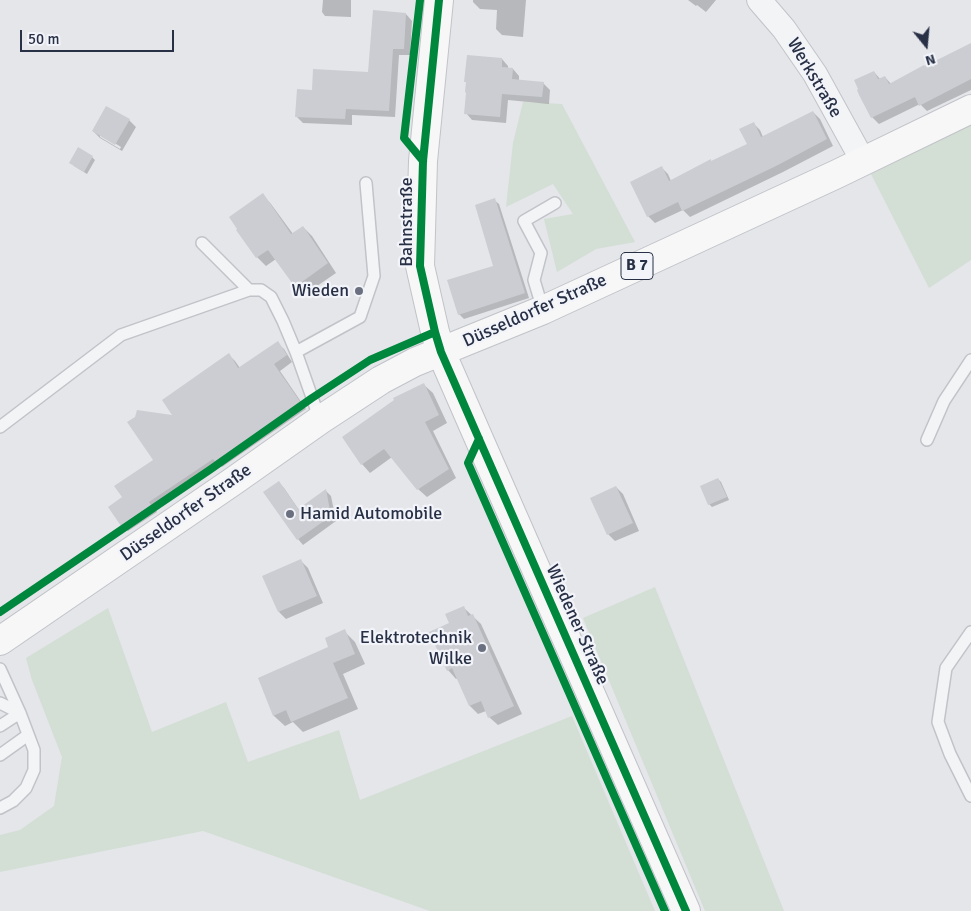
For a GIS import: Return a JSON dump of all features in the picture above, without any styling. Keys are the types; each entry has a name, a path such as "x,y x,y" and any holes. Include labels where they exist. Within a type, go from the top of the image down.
{"main road":[{"name":"Bahnstraße","path":"439,0 423,161 420,266 431,318 441,352"},
{"name":"Düsseldorfer Straße","path":"0,641 380,380 415,362 543,310 837,174 971,109"},
{"name":"Wiedener Straße","path":"441,352 686,911"}],"street":[{"name":"Werkstraße","path":"759,0 784,29 815,74 863,161"}],"lane":[{"path":"296,352 360,317 374,276 366,183"},
{"path":"543,310 534,280 541,253 524,221 555,203"},
{"path":"202,243 248,290"},
{"path":"0,427 121,334 248,290 261,290 271,297 296,352 320,420"},
{"path":"927,440 944,402 971,360"},
{"path":"971,632 946,668 938,722 950,754 971,796"},
{"path":"0,669 34,750 34,770 26,788 13,801 0,808"},
{"path":"0,704 20,713"},
{"path":"0,726 20,713"},
{"path":"0,755 28,735"}],"shaded area":[{"path":"523,102 562,104 635,242 596,249 557,272 544,219 573,214 553,184 506,207 513,143"},
{"path":"971,123 971,260 929,288 871,174"},
{"path":"655,587 784,911 705,911 583,618"},
{"path":"108,608 152,732 226,702 248,762 339,730 360,800 572,716 655,911 430,911 203,831 0,872 0,835 20,830 54,806 62,757 32,680 26,658"}],"building":[{"path":"373,10 406,13 404,49 393,49 389,111 346,109 345,119 295,117 297,89 312,90 313,69 368,72"},
{"path":"971,43 971,79 919,106 915,97 871,118 859,95 854,80 874,71 878,79 885,76 889,84"},
{"path":"467,55 502,58 502,67 513,68 512,79 544,82 542,97 502,94 500,117 464,114 466,82 464,82"},
{"path":"106,106 130,119 115,145 92,131"},
{"path":"813,111 827,139 776,166 682,211 678,202 647,217 630,182 662,166 669,181 711,159 711,161 747,144 739,129 754,122 761,137"},
{"path":"78,147 93,156 84,172 69,163"},
{"path":"263,193 291,234 303,226 328,263 295,287 268,250 256,258 229,217"},
{"path":"495,198 525,293 458,315 447,280 493,266 475,205"},
{"path":"278,341 287,355 274,364 301,403 215,461 213,459 149,502 151,505 121,526 108,507 122,497 114,486 153,460 127,422 135,417 137,410 172,415 162,400 229,353 238,368"},
{"path":"424,383 439,415 425,422 449,469 417,490 384,449 361,465 342,437 394,400 393,398"},
{"path":"718,478 727,497 708,505 700,486"},
{"path":"279,481 298,509 326,489 331,516 297,540 263,492"},
{"path":"616,486 633,523 607,535 590,498"},
{"path":"301,559 317,596 278,612 262,576"},
{"path":"464,606 468,616 473,614 514,706 488,718 481,701 469,706 452,668 447,671 429,632 449,623 445,614"},
{"path":"345,629 355,654 333,663 348,698 291,722 286,710 273,716 258,678 328,647 325,638"}],"cycle path":[{"path":"420,0 404,138 423,161"},
{"path":"439,0 423,161 420,266 435,332 441,352 686,911"},
{"path":"0,612 370,360 435,332"},
{"path":"479,439 468,463 665,911"}],"place":[{"name":"Wieden","path":"359,291"},
{"name":"Hamid Automobile","path":"290,514"},
{"name":"Elektrotechnik Wilke","path":"482,648"}]}
